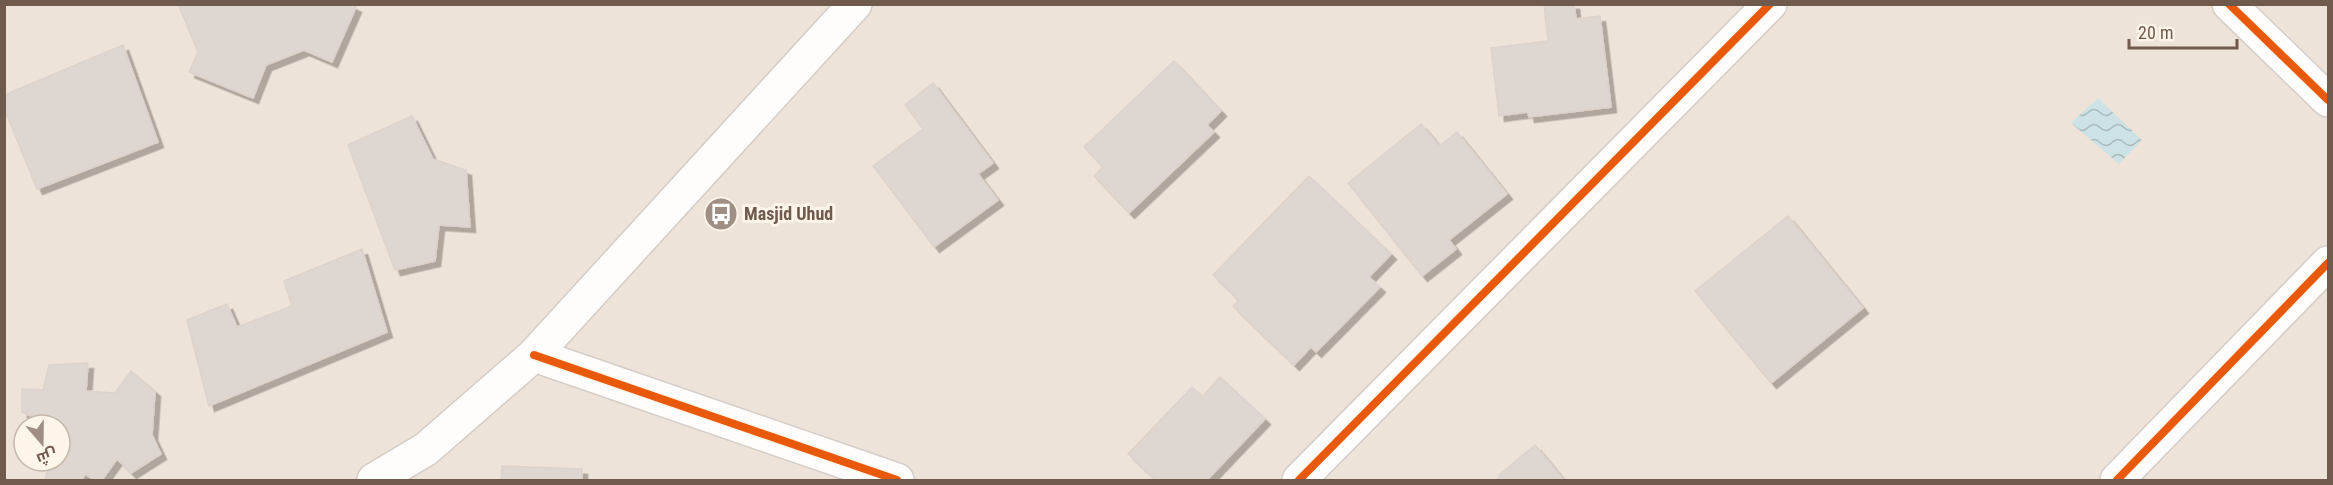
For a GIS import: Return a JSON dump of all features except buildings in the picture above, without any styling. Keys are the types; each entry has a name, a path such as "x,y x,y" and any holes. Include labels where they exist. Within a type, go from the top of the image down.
{"street":[{"path":"1299,480 1770,4"},
{"path":"2229,4 2328,100"},
{"path":"374,480 426,449 534,355 845,9"},
{"path":"2117,480 2328,263"},
{"path":"534,355 897,480"}],"shaded area":[{"path":"4,5 2328,5 2328,480 5,480"}],"water":[{"path":"2098,98 2142,140 2119,164 2071,123"}],"cycle path":[{"path":"1299,480 1770,4"},
{"path":"2229,4 2328,100"},
{"path":"2117,480 2328,263"},
{"path":"534,355 897,480"}],"place":[{"name":"Masjid Uhud","path":"721,214"}]}
